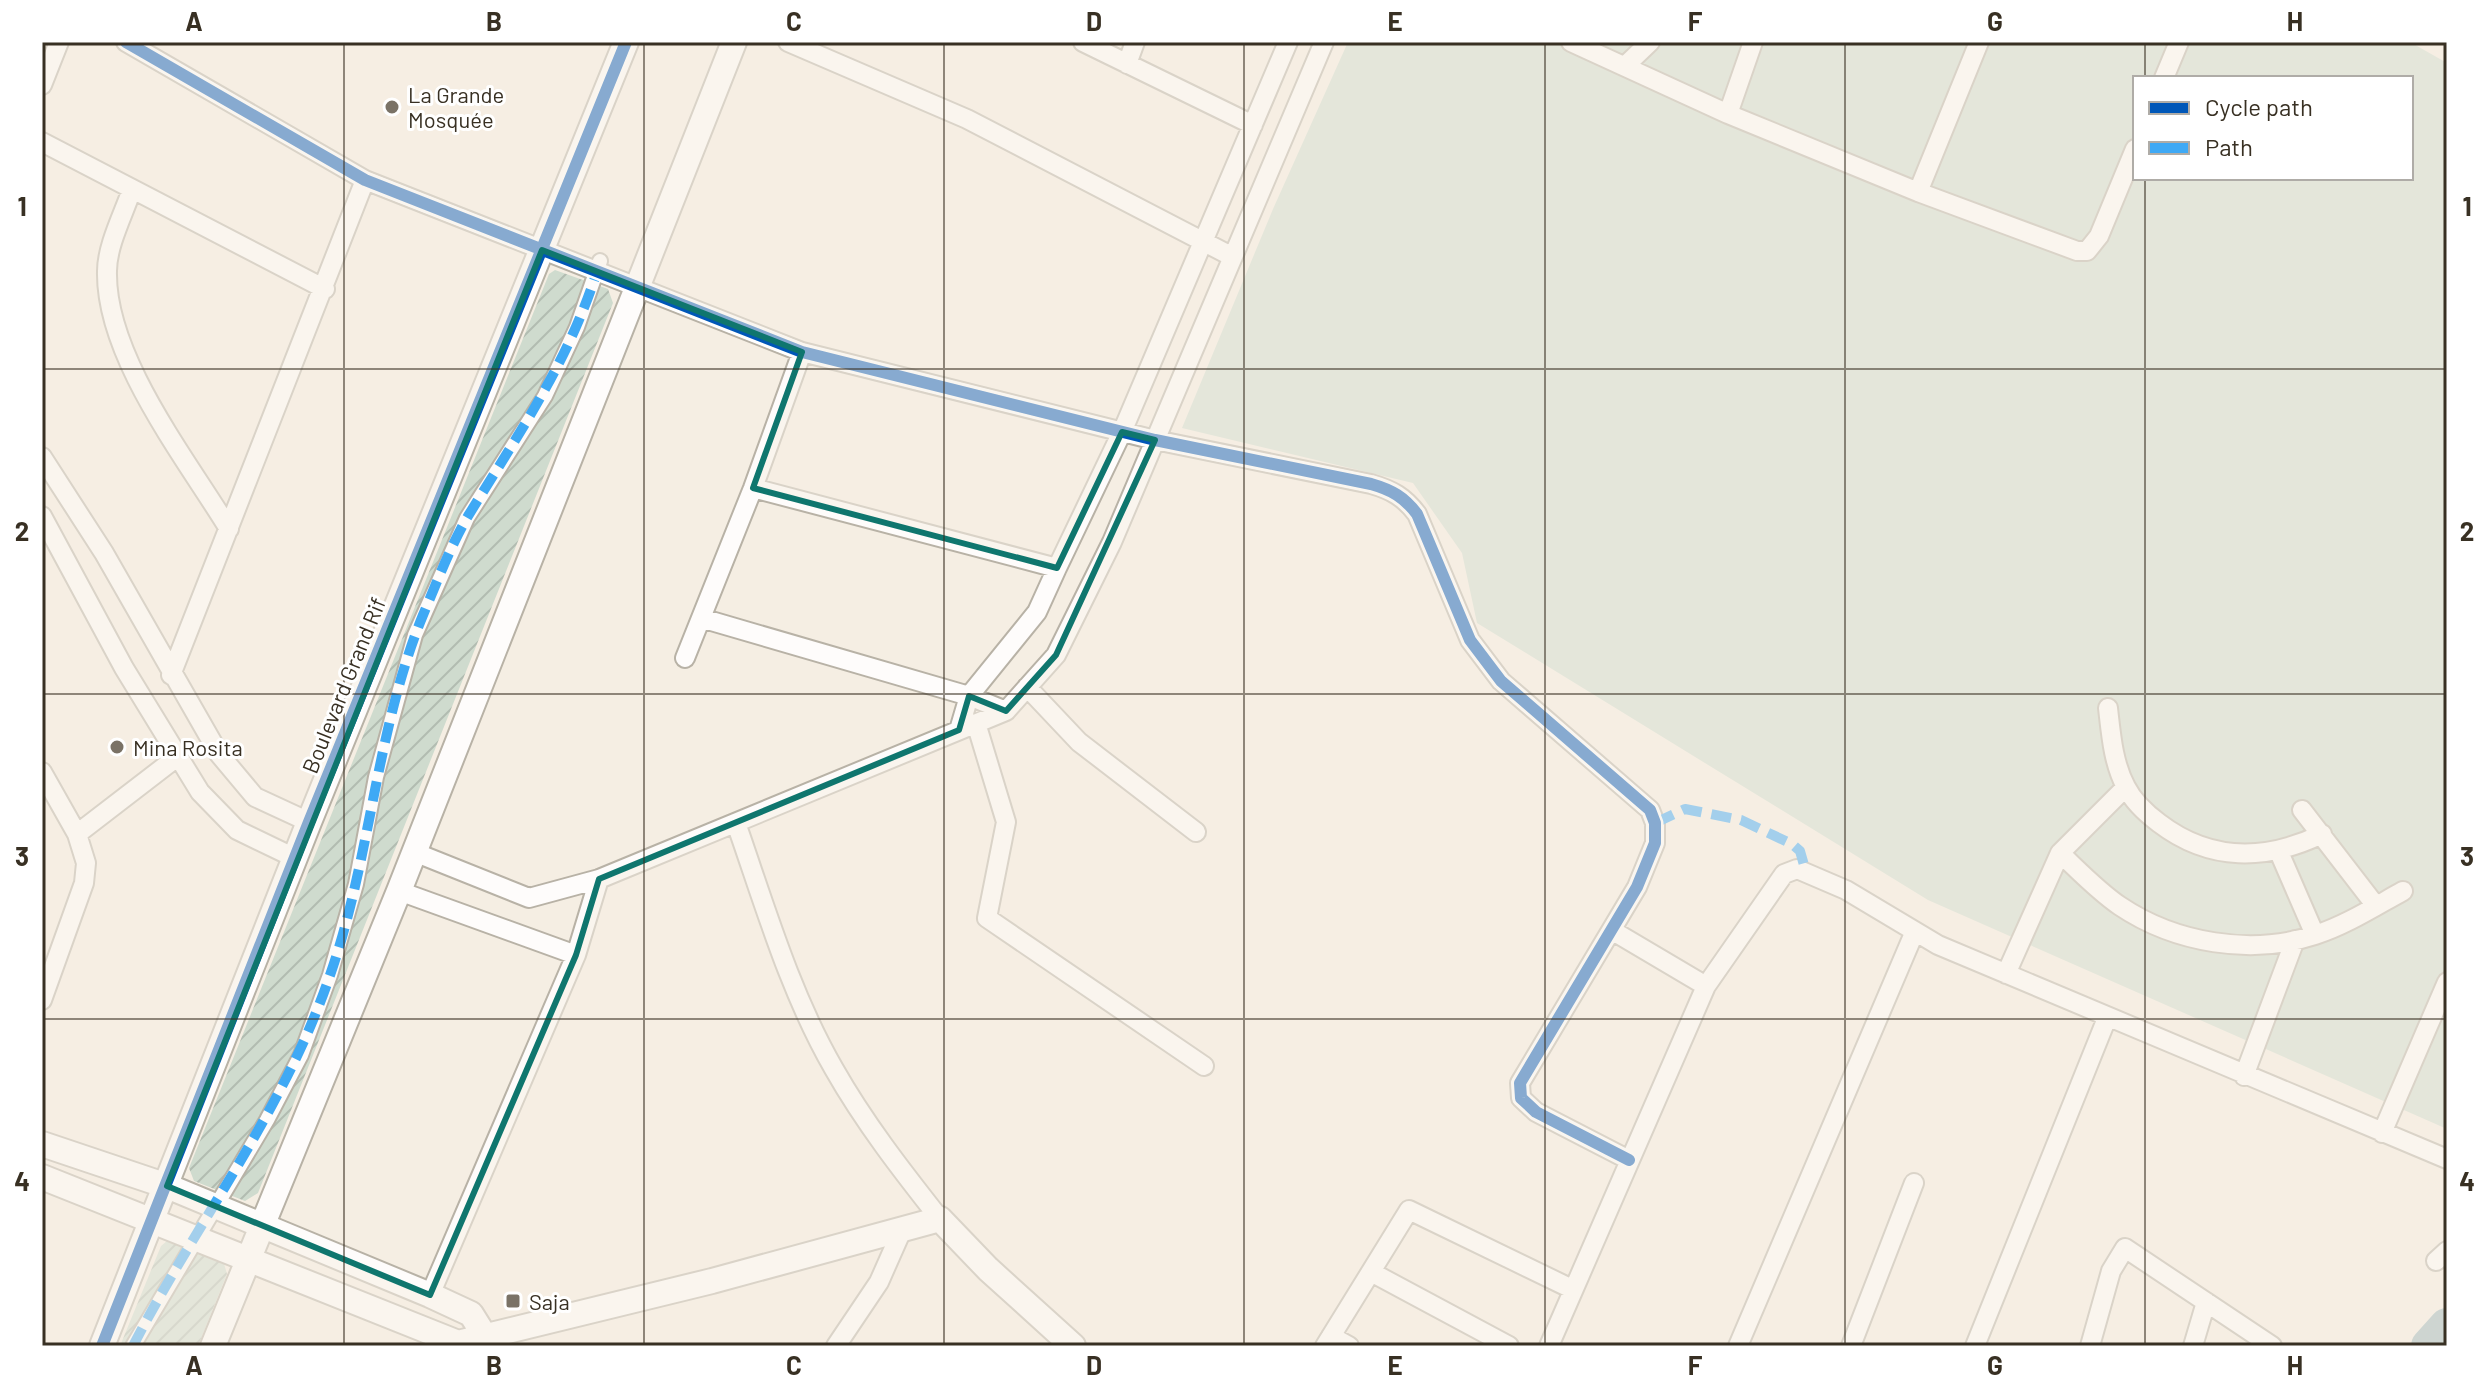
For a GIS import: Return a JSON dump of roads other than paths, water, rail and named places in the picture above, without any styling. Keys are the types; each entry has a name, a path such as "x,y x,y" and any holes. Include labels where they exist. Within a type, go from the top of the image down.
{"street":[{"path":"42,85 59,42"},
{"path":"126,42 365,180 542,250 599,267 635,288 802,352 1155,440 1371,484 1406,500 1417,514 1470,640 1501,681 1650,810 1655,823 1655,843 1613,931 1520,1083 1521,1098 1536,1112 1629,1160"},
{"name":"Boulevard Grand Rif","path":"102,1346 309,822 626,42"},
{"path":"213,1346 399,891 734,42"},
{"path":"788,42 967,119 1233,257"},
{"path":"1083,42 1253,125"},
{"path":"1127,64 1135,42"},
{"path":"1204,1066 987,918 1006,822 967,727 969,696 1037,612 1122,432 1288,42"},
{"path":"414,852 529,898 599,879 1006,711 1056,655 1077,616 1324,42"},
{"path":"1571,42 1728,114 1918,192 2077,251 2087,251 2099,236 2133,154"},
{"path":"1626,65 1650,42"},
{"path":"1728,114 1753,42"},
{"path":"1918,192 1979,42"},
{"path":"2165,76 2179,42"},
{"path":"42,142 325,289"},
{"path":"171,675 325,289 365,180"},
{"path":"132,189 106,268 116,334 132,371 229,529"},
{"path":"133,1346 301,1055 330,975 356,884 396,693 427,606 467,518 545,396 599,267"},
{"path":"685,658 753,488 802,352"},
{"path":"42,457 104,553 171,675 219,754 255,797 309,822"},
{"path":"753,488 1057,568"},
{"path":"42,516 177,757 215,811 237,830 295,858"},
{"path":"701,618 969,696 1006,711"},
{"path":"1027,687 1079,742 1196,832"},
{"path":"2108,708 2112,747 2126,787 2147,814 2197,847 2227,854 2279,852 2322,834"},
{"path":"77,834 177,757"},
{"path":"42,772 77,834 86,863 84,883 43,993"},
{"path":"2006,974 2060,853 2126,787"},
{"path":"2302,810 2376,906"},
{"path":"736,823 789,974 833,1068 887,1152 940,1219 988,1269 1073,1346"},
{"path":"2279,852 2315,935"},
{"path":"2060,853 2120,906 2155,925 2203,941 2255,945 2295,940 2315,935 2403,891"},
{"path":"1549,1346 1706,986 1784,874 1791,870 1806,872 1846,890 1915,931 2006,974 2447,1159"},
{"path":"430,1295 576,955 599,879"},
{"path":"399,891 576,955"},
{"path":"1613,931 1706,986"},
{"path":"1738,1346 1915,931"},
{"path":"2244,1076 2295,940"},
{"path":"2382,1133 2446,988"},
{"path":"1975,1346 2107,1018"},
{"path":"42,1144 167,1186 430,1295 471,1314 489,1342"},
{"path":"42,1177 458,1343 489,1342 940,1219"},
{"path":"1851,1346 1914,1183"},
{"path":"1349,1346 1328,1341 1409,1210 1572,1289"},
{"path":"836,1346 879,1282 902,1230"},
{"path":"2090,1346 2111,1271 2125,1248 2272,1346"},
{"path":"1371,1272 1509,1346"},
{"path":"2193,1346 2206,1302"}],"waterway":[{"path":"2429,1346 2447,1326"}],"place":[{"name":"La Grande Mosquée","path":"392,107"},
{"name":"Mina Rosita","path":"117,747"},
{"name":"Saja","path":"513,1301"}]}
